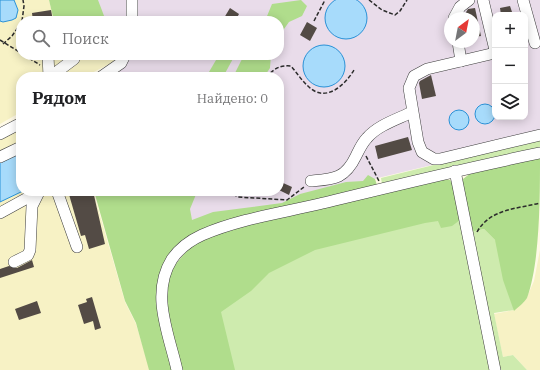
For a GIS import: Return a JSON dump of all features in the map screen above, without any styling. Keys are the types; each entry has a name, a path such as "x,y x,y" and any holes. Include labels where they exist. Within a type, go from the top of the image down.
{"street":[{"path":"132,0 132,16"},
{"path":"457,12 460,7 469,0"},
{"path":"483,0 494,48"},
{"path":"523,0 533,43"},
{"path":"459,48 461,61"},
{"path":"492,52 427,69 414,76 409,88 419,148 422,152 434,159 440,159 540,135"},
{"path":"48,60 49,72"},
{"path":"57,72 73,60"},
{"path":"108,72 121,63 122,60"},
{"path":"311,181 333,179 342,175 349,168 368,137 378,128 412,112"},
{"path":"0,134 16,126"},
{"path":"0,156 16,149"},
{"path":"177,370 161,302 161,289 168,267 181,249 191,241 226,227 455,171 540,152"},
{"path":"455,171 495,370"},
{"path":"0,213 30,196"},
{"path":"14,262 28,255 30,250 32,206 37,196"},
{"path":"59,196 77,247"}],"path":[{"path":"22,16 24,6 23,0"},
{"path":"314,21 325,0"},
{"path":"369,0 382,10 395,15 400,11 407,0"},
{"path":"3,44 12,36 16,30"},
{"path":"0,40 3,44 16,50"},
{"path":"32,60 41,66"},
{"path":"270,72 274,68 283,65 290,66 310,89 319,93 328,94 336,90 347,81 354,70"},
{"path":"358,152 368,157 378,178 381,189"},
{"path":"238,196 287,200 311,181"},
{"path":"470,246 484,221 498,213 540,204"}],"shaded area":[{"path":"0,0 49,0 53,16 16,16 16,60 115,61 94,72 16,72 16,115 0,124"},
{"path":"91,0 540,0 540,139 382,177 231,218 148,233 137,196 284,196 284,72 119,72 116,60 284,60 284,16 99,16"},
{"path":"16,132 16,196 94,196 125,302 136,324 150,370 0,370 0,140"},
{"path":"540,250 540,370 527,370 513,355 503,357 494,314 514,310 526,299 534,281"}],"green space":[{"path":"49,0 98,0 104,16 53,16"},
{"path":"301,0 307,6 302,16 289,22 284,29 284,16 267,16 272,4"},
{"path":"216,60 232,60 226,72 209,72"},
{"path":"242,60 271,60 270,68 267,72 236,72"},
{"path":"540,139 540,149 382,184 381,178"},
{"path":"540,157 540,191 535,267 527,298 514,311 503,280 495,240 484,229 470,232 462,189 463,179 472,172"},
{"path":"368,175 375,179 377,185 215,226 162,271 172,370 149,370 136,323 125,301 95,196 195,196 190,209 192,220 213,212 282,203 300,194 346,182 363,181"},
{"path":"441,179 450,180 454,186 460,220 452,226 441,228 438,221 425,223 315,250 269,273 251,291 221,312 235,370 181,370 164,301 168,279 175,265 195,241 231,229"},
{"path":"460,213 492,370 232,370 220,311 268,272 315,248"},
{"path":"484,229 496,241 514,310 494,313 503,357 513,355 527,370 498,370 470,232"}],"water":[{"path":"338,-1 354,-1 358,1 363,6 367,18 365,26 361,33 346,39 331,33 325,18 331,3"},
{"path":"0,0 14,0 18,10 16,18 3,22 0,21"},
{"path":"320,45 328,45 336,48 342,54 345,66 342,78 336,84 328,87 320,87 312,84 306,78 303,70 303,62 306,54 312,48"},
{"path":"481,104 489,104 492,107 493,120 489,124 481,124 475,118 475,110"},
{"path":"455,110 463,110 469,116 469,124 463,130 455,130 449,124 449,116"},
{"path":"16,152 16,194 0,202 0,159"}],"building":[{"path":"510,6 512,12 501,12 500,8"},
{"path":"230,8 239,14 238,16 225,16"},
{"path":"475,8 476,12 466,12 468,9"},
{"path":"51,10 52,16 32,16 32,13"},
{"path":"307,22 317,28 310,41 300,35"},
{"path":"431,75 436,96 422,99 419,83"},
{"path":"408,137 412,150 378,159 375,146"},
{"path":"284,183 292,187 289,195 284,192"},
{"path":"69,196 94,196 105,244 89,249 85,235 81,236"},
{"path":"32,260 34,267 0,278 0,269 9,266 17,268"},
{"path":"92,297 101,328 95,330 93,321 84,324 78,305 87,302 86,299"},
{"path":"37,301 41,313 19,320 15,309"}]}
